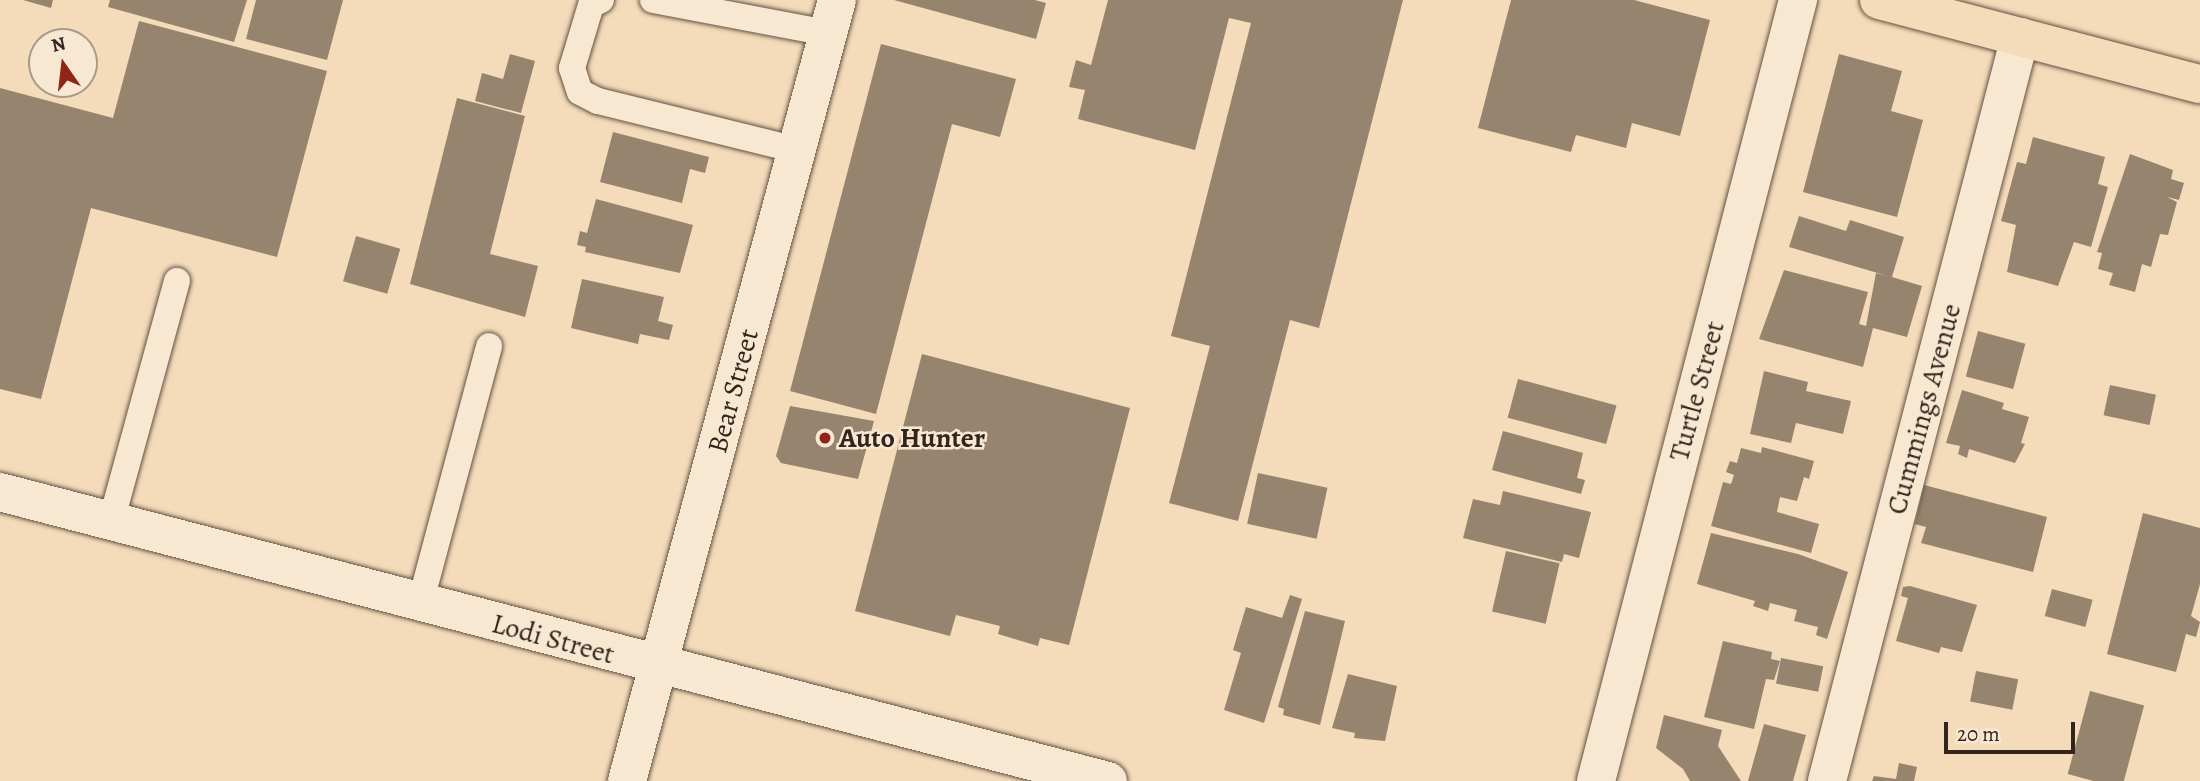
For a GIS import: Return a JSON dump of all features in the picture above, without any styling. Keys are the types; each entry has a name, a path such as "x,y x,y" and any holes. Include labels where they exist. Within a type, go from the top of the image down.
{"main road":[{"path":"1880,0 2200,84"}],"street":[{"name":"Turtle Street","path":"1596,781 1798,0"},
{"name":"Bear Street","path":"627,781 660,668 832,16"},
{"name":"Cummings Avenue","path":"1827,781 2020,37"},
{"name":"Lodi Street","path":"0,492 660,668 1108,781"}],"lane":[{"path":"601,0 591,5 572,68 580,92 598,102 797,150"},
{"path":"653,0 832,16"},
{"path":"111,522 177,281"},
{"path":"420,604 489,346"}],"building":[{"path":"23,0 53,0 51,8"},
{"path":"110,0 247,0 234,42 108,7"},
{"path":"256,0 343,0 327,60 246,39"},
{"path":"894,0 1035,0 1046,3 1036,39"},
{"path":"1108,0 1403,0 1319,328 1290,320 1238,521 1169,503 1210,346 1171,336 1251,23 1229,18 1195,150 1078,119 1085,90 1069,87 1076,60 1091,65"},
{"path":"1511,0 1634,0 1710,20 1680,136 1632,123 1626,148 1576,135 1571,152 1478,128"},
{"path":"139,21 327,71 277,257 91,208 41,399 0,389 0,88 28,95 28,98 38,98 113,118"},
{"path":"881,44 1016,79 1000,137 952,124 876,414 790,391"},
{"path":"510,54 535,61 521,113 475,101 482,73 503,79"},
{"path":"1839,54 1902,71 1891,111 1923,120 1897,217 1803,192"},
{"path":"457,98 525,116 490,254 538,266 525,317 410,284"},
{"path":"613,132 709,157 705,173 690,169 682,203 600,182"},
{"path":"2033,137 2105,157 2098,184 2108,187 2091,247 2074,242 2058,286 2007,272 2016,225 2001,221 2017,162 2026,164"},
{"path":"2130,154 2173,170 2171,179 2184,183 2179,200 2167,197 2177,202 2168,235 2160,234 2151,267 2142,264 2135,292 2109,285 2113,273 2098,269 2102,253 2097,252"},
{"path":"596,199 693,225 680,273 585,252 586,247 577,245 580,231 587,233"},
{"path":"1799,216 1846,231 1850,220 1904,237 1892,277 1922,286 1907,337 1873,328 1863,367 1759,339 1784,270 1868,292 1859,324 1866,326 1876,273 1888,276 1789,247"},
{"path":"356,236 400,249 387,294 343,281"},
{"path":"582,279 664,297 658,321 673,325 669,340 640,334 638,344 571,328"},
{"path":"1978,331 2025,344 2013,389 1966,376"},
{"path":"922,354 1130,408 1069,645 1040,638 1038,646 998,634 1000,626 956,615 950,636 855,611"},
{"path":"1764,371 1808,382 1806,391 1851,401 1843,434 1796,423 1791,443 1750,434"},
{"path":"1518,379 1617,405 1606,444 1508,418"},
{"path":"2110,385 2156,395 2150,425 2104,415"},
{"path":"1962,390 2004,403 2002,409 2029,417 2021,443 2025,444 2015,463 1969,449 1967,458 1958,454 1960,446 1946,443"},
{"name":"Auto Hunter","path":"790,406 874,421 858,479 781,463 776,456"},
{"path":"1503,431 1583,453 1577,478 1585,480 1581,494 1492,470"},
{"path":"1762,447 1814,461 1809,479 1804,477 1797,501 1780,497 1777,512 1819,524 1811,553 1711,526 1723,482 1731,484 1734,475 1726,472 1730,461 1737,463 1741,448 1761,453"},
{"path":"1258,473 1327,488 1317,539 1247,524"},
{"path":"1924,485 2047,517 2033,572 1921,543 1926,527 1915,524"},
{"path":"1503,491 1591,512 1579,558 1564,554 1562,562 1463,538 1473,499 1500,505"},
{"path":"2143,513 2200,528 2200,584 2191,616 2200,622 2196,637 2186,634 2176,672 2107,654"},
{"path":"1711,533 1798,554 1848,572 1827,639 1816,635 1818,627 1794,621 1797,610 1770,603 1768,611 1753,606 1755,601 1697,584"},
{"path":"1506,551 1560,563 1546,624 1492,611"},
{"path":"1910,586 1977,605 1962,652 1941,647 1939,653 1896,641 1908,598 1901,596 1903,587"},
{"path":"2052,589 2093,600 2085,627 2045,616"},
{"path":"1290,595 1302,599 1264,723 1224,710 1241,653 1233,650 1246,607 1282,618"},
{"path":"1305,611 1345,621 1320,725 1283,715 1284,709 1278,707"},
{"path":"1723,641 1772,652 1771,659 1780,661 1774,680 1766,679 1754,729 1704,717"},
{"path":"1781,658 1823,666 1818,692 1776,684"},
{"path":"1976,671 2018,679 2012,710 1970,701"},
{"path":"1348,674 1397,686 1385,741 1354,738 1355,733 1332,728"},
{"path":"2090,691 2144,705 2124,781 2094,781 2068,774"},
{"path":"1664,715 1722,730 1718,746 1741,781 1690,781 1683,769 1656,748"},
{"path":"1764,724 1806,735 1793,781 1748,781"},
{"path":"1899,763 1917,767 1914,781 1872,781 1874,776 1896,779"}],"place":[{"name":"Auto Hunter","path":"825,438"}]}
